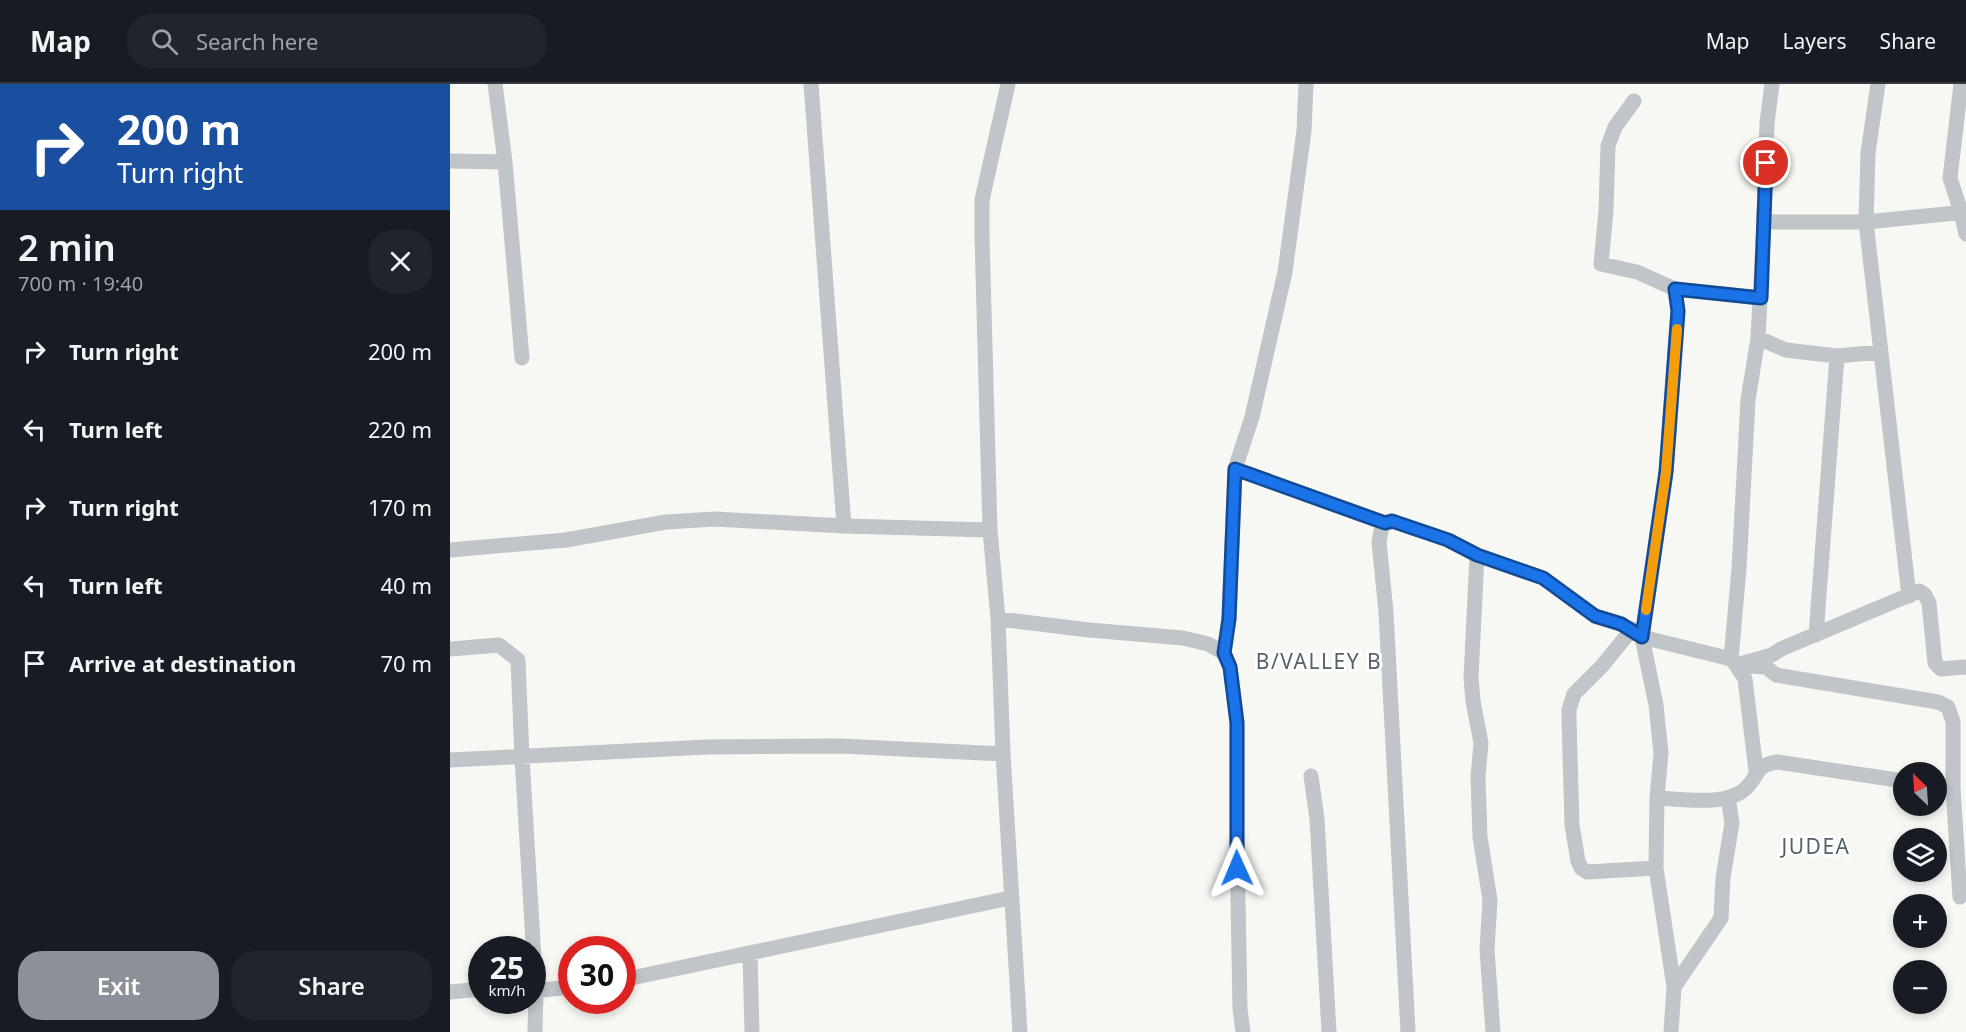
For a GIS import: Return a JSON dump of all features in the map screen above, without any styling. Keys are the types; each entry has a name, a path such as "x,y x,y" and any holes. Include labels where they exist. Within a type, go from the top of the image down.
{"street":[{"path":"495,84 505,162 522,358"},
{"path":"811,84 844,526"},
{"path":"1008,84 982,200 990,530 998,619 1010,898 1020,1032"},
{"path":"1243,1032 1240,1009 1236,844 1237,723 1230,667 1224,653 1229,619 1235,469 1252,417 1285,272 1304,131 1306,84"},
{"path":"1756,771 1745,679 1734,662 1748,400 1758,338 1767,123 1772,84"},
{"path":"1878,84 1868,153 1866,222 1909,596"},
{"path":"1961,84 1950,178 1964,212 1966,234"},
{"path":"1634,101 1615,127 1608,146 1606,211 1601,264 1637,272 1675,289 1761,298"},
{"path":"450,161 505,162"},
{"path":"1764,222 1866,222 1964,212"},
{"path":"1671,1032 1674,987 1656,868 1657,798 1661,753 1656,705 1637,633 1666,472 1678,311 1675,289"},
{"path":"1758,338 1786,350 1837,356 1880,352"},
{"path":"1816,635 1837,356"},
{"path":"1235,469 1385,523 1392,521 1448,540 1477,555 1543,578 1595,616 1637,633 1734,662 1766,667 1776,675 1938,702 1948,707 1952,714 1959,756 1953,788 1960,897"},
{"path":"450,550 566,540 666,522 715,519 844,526 990,530"},
{"path":"1385,523 1382,526 1379,542 1386,612 1408,1032"},
{"path":"1477,555 1471,678 1481,743 1478,777 1480,837 1490,900 1487,950 1493,1032"},
{"path":"1734,662 1772,656 1781,649 1919,591 1929,603 1934,658 1938,667 1941,669 1966,667"},
{"path":"998,619 1183,638 1208,644 1224,653"},
{"path":"1637,633 1580,687 1570,704 1572,825 1578,861 1581,868 1587,872 1656,868"},
{"path":"450,649 499,645 518,660 531,936"},
{"path":"450,760 707,747 796,746 1003,754"},
{"path":"1657,798 1714,801 1728,798 1747,788 1756,771 1767,764 1777,762 1893,779"},
{"path":"1311,776 1317,819 1329,1032"},
{"path":"1947,787 1953,788"},
{"path":"1674,987 1721,918 1722,878 1732,823 1728,798"},
{"path":"636,977 1010,898"},
{"path":"750,954 752,1032"},
{"path":"450,992 468,990"},
{"path":"535,1014 535,1032"}],"slow traffic":[{"path":"1646,610 1666,472 1677,329"}],"district":[{"name":"B/VALLEY B","path":"1319,662"},
{"name":"JUDEA","path":"1816,847"}],"route":[{"path":"1237,868 1237,723 1230,667 1224,653 1229,619 1235,469 1385,523 1392,521 1448,540 1477,555 1543,578 1595,616 1621,624 1642,637 1666,472 1678,311 1675,289 1761,298 1766,163"}]}
